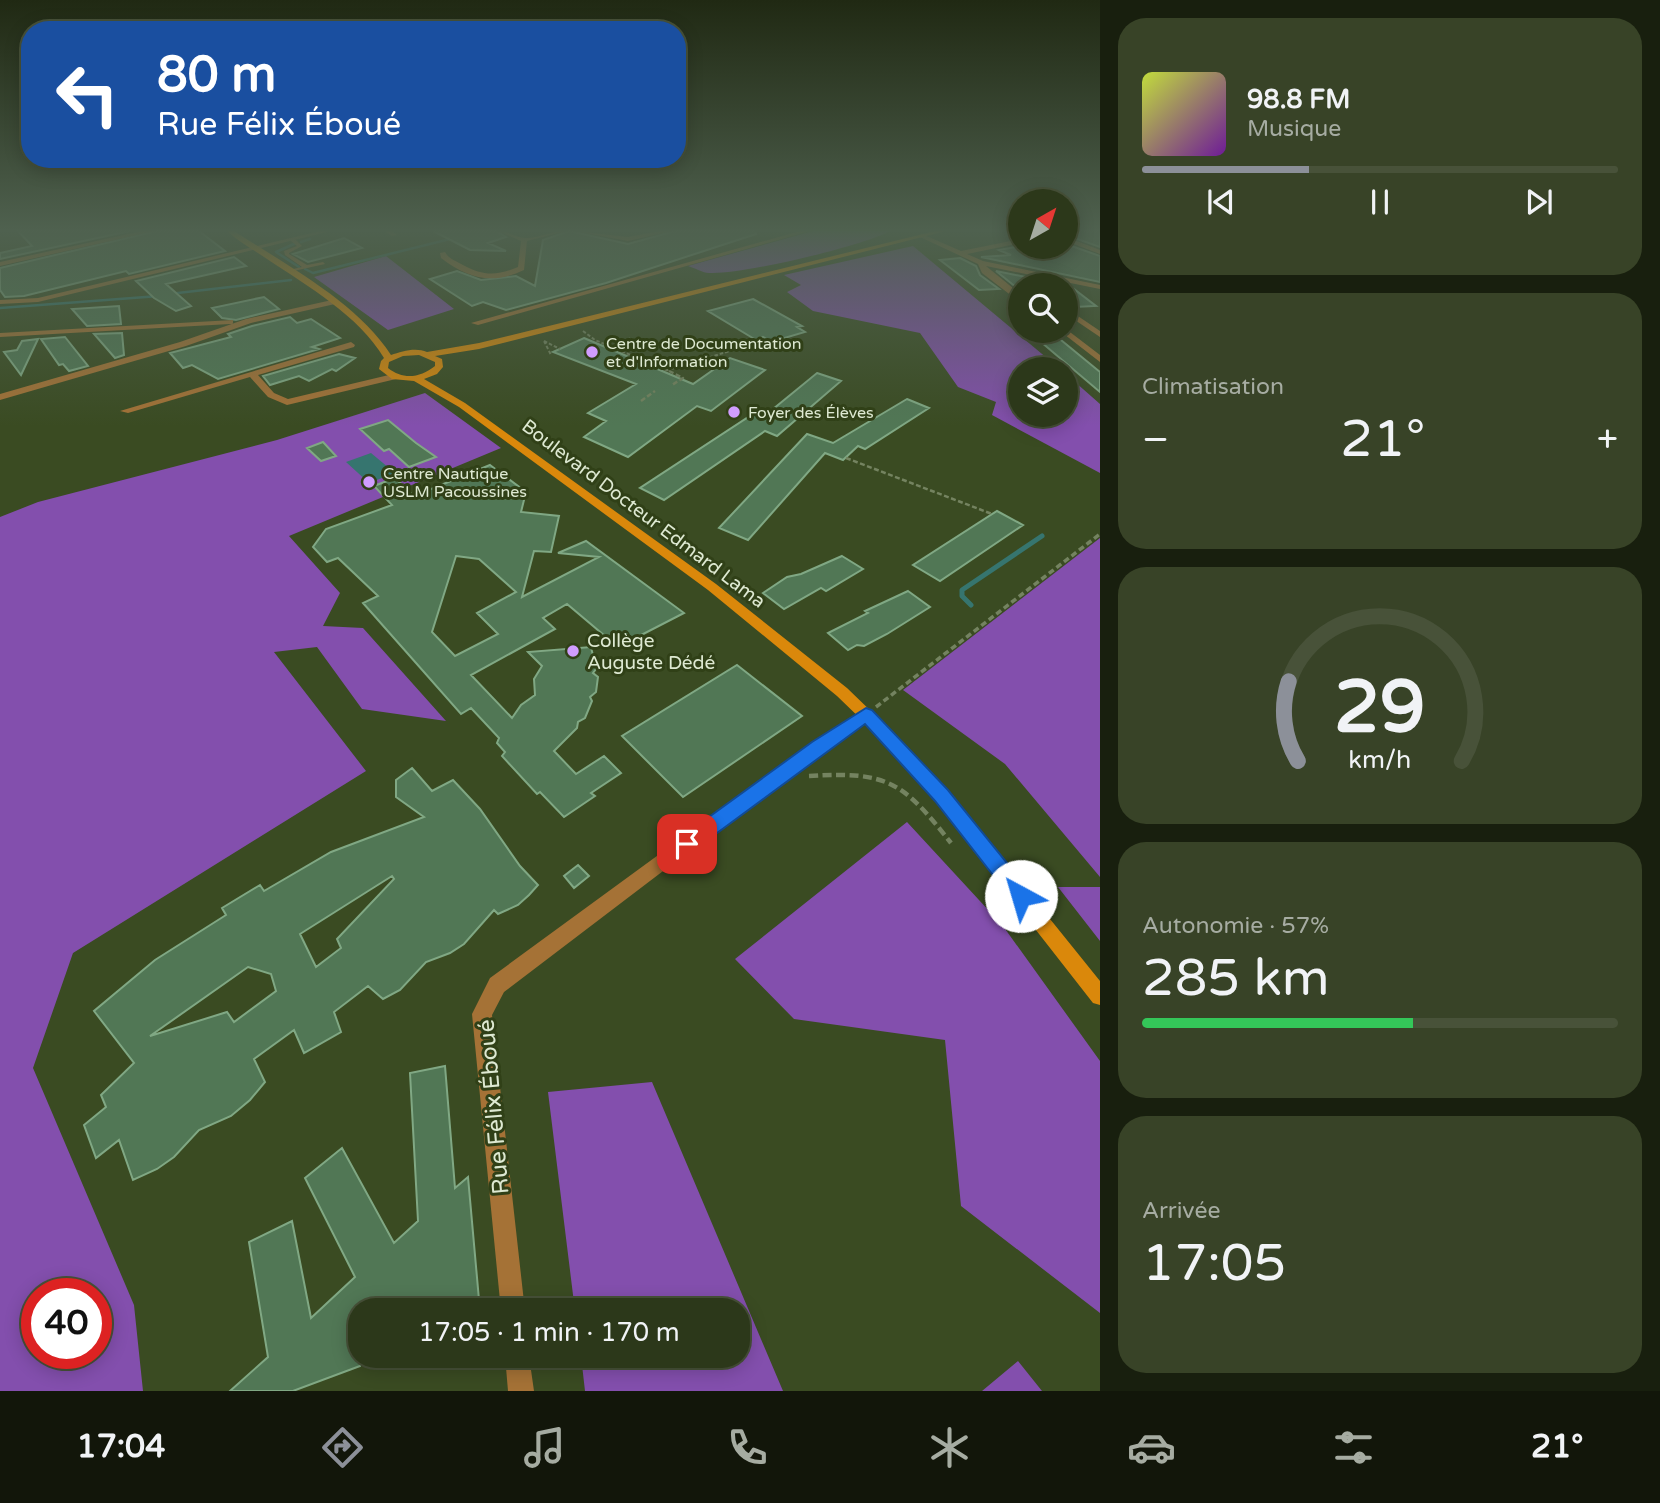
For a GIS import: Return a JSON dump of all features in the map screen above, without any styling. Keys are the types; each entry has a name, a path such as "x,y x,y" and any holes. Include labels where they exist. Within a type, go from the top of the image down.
{"street":[{"path":"0,302 38,300 55,296"},
{"path":"324,296 358,323 386,351 389,359"},
{"path":"475,323 573,296"},
{"path":"354,384 383,369 389,359 406,353 429,354 480,346 680,296"},
{"path":"0,397 217,328 332,302"},
{"path":"252,374 271,395 287,402 354,384 393,377 415,378 433,373 440,364 635,307"},
{"path":"1078,319 1100,335"},
{"path":"358,323 406,353"},
{"path":"0,335 217,328"},
{"path":"1078,341 1099,357"},
{"path":"125,411 351,345"},
{"path":"429,354 440,364"},
{"path":"383,369 393,377"},
{"name":"Boulevard Docteur Edmard Lama","path":"433,373 462,405"},
{"name":"Boulevard Docteur Edmard Lama","path":"415,378 462,405 712,587 799,657 863,716 966,827 1100,996"},
{"name":"Rue Félix Éboué","path":"512,1298 482,1014 497,985 800,759 863,716"},
{"path":"518,1368 521,1391"}],"path":[{"path":"583,331 611,347 683,378 672,385"},
{"path":"611,347 626,339 634,343"},
{"path":"551,355 544,341 560,349"},
{"path":"667,370 762,341"},
{"path":"659,367 666,364 675,368"},
{"path":"641,401 656,391"},
{"path":"846,458 992,514"},
{"path":"863,716 1100,534"},
{"path":"809,776 853,772 900,784 922,806 951,843"}],"shaded area":[{"path":"340,296 437,296 454,309 388,330"},
{"path":"792,296 973,296 1008,325 1008,343 1029,343 1046,357 1008,357 1008,424 992,415 996,402 958,387 920,333 813,311"},
{"path":"1078,385 1100,404 1100,473 1014,427 1078,427"},
{"path":"425,393 501,448 289,536 340,593 323,626 363,628 446,721 362,709 317,647 274,652 366,771 73,953 33,1068 134,1305 143,1391 0,1391 0,517 38,502 277,440"},
{"path":"1100,538 1100,877 1005,764 903,690"},
{"path":"907,822 1003,926 1100,1061 1100,1313 961,1206 945,1040 794,1019 735,959"},
{"path":"1058,887 1100,887 1100,941"},
{"path":"652,1082 744,1298 573,1298 548,1092"},
{"path":"750,1313 783,1391 585,1391 582,1368 750,1368"},
{"path":"1018,1361 1042,1391 982,1391"}],"water":[{"path":"371,453 395,473 369,483 346,462"}],"building":[{"path":"152,296 180,296 191,306 176,311"},
{"path":"456,296 558,296 506,310 483,302 472,306"},
{"path":"1078,296 1083,296 1096,306 1078,307"},
{"path":"264,297 279,309 236,320 222,318 212,308"},
{"path":"753,299 802,326 797,327 805,332 771,342 763,337 756,340 708,311"},
{"path":"119,306 121,324 87,326 72,309"},
{"path":"290,317 297,323 311,319 340,338 312,347 319,349 218,379 192,365 183,368 170,353 231,337 228,334 252,326"},
{"path":"122,333 124,355 115,358 94,334"},
{"path":"65,337 88,366 69,371 63,364 59,365 41,339"},
{"path":"584,338 693,384 730,358 765,370 711,411 697,406 628,457 584,437 606,421 588,413 636,384 553,352"},
{"path":"38,339 21,375 4,352 17,350 22,341"},
{"path":"1042,343 1065,343 1100,372 1100,392 1078,373 1078,357 1059,357"},
{"path":"339,354 355,358 336,371 332,369 309,381 299,376 270,385 263,376"},
{"path":"817,373 841,381 777,436 765,431 664,500 640,488 753,414 762,418"},
{"path":"907,399 929,408 865,449 858,446 843,460 825,453 748,540 719,528 807,434 833,443"},
{"path":"388,420 436,457 409,467 389,449 384,451 360,429"},
{"path":"323,442 336,456 321,461 307,448"},
{"path":"490,465 526,492 521,512 559,516 551,552 534,551 522,597 599,557 558,553 586,541 684,613 618,647 567,604 543,618 555,629 471,675 512,718 521,705 535,695 534,679 542,666 528,652 591,647 596,669 593,673 598,677 596,692 590,697 592,701 585,718 578,722 577,728 554,751 576,774 604,756 621,773 591,793 595,796 564,817 540,792 537,794 502,756 505,752 497,743 499,738 471,708 461,714 363,603 378,596 338,558 327,562 313,547 326,529 392,505 374,486 395,478 414,496","holes":["456,556 479,559 516,592 477,613 498,634 455,656 432,632"]},
{"path":"997,511 1023,525 940,581 913,565"},
{"path":"842,556 863,569 826,591 821,588 784,609 763,593 787,577 801,574"},
{"path":"908,591 930,607 887,634 864,646 857,645 848,650 828,633 868,613 865,611"},
{"path":"737,665 802,716 683,797 622,736"},
{"path":"412,768 432,791 453,780 480,809 520,866 538,885 518,905 498,914 494,910 464,944 450,953 426,962 400,990 383,999 368,986 334,1012 341,1032 304,1053 294,1030 254,1059 265,1082 250,1100 231,1116 199,1130 174,1157 157,1169 133,1180 119,1140 96,1158 84,1125 106,1107 101,1095 134,1063 94,1011 155,960 226,915 222,908 260,885 264,891 331,852 424,817 396,797 396,780","holes":["392,876 394,879 337,939 341,948 316,967 300,934","248,967 271,974 276,991 234,1022 227,1012 150,1036"]},
{"path":"578,865 589,876 574,888 564,876"},
{"path":"445,1066 455,1188 468,1177 479,1298 348,1298 348,1368 355,1368 293,1391 230,1391 268,1357 249,1242 292,1221 311,1318 355,1277 305,1178 342,1148 394,1243 418,1221 410,1073"}],"waterway":[{"path":"0,308 159,296"},
{"path":"971,605 962,596 962,590 1042,536"}],"place":[{"name":"Centre de Documentation et d'Information","path":"592,352"},
{"name":"Foyer des Élèves","path":"734,412"},
{"name":"Centre Nautique USLM Pacoussines","path":"369,482"},
{"name":"Collège Auguste Dédé","path":"573,651"}],"route":[{"path":"687,844 818,746 866,714 941,796 1021,896"}]}
